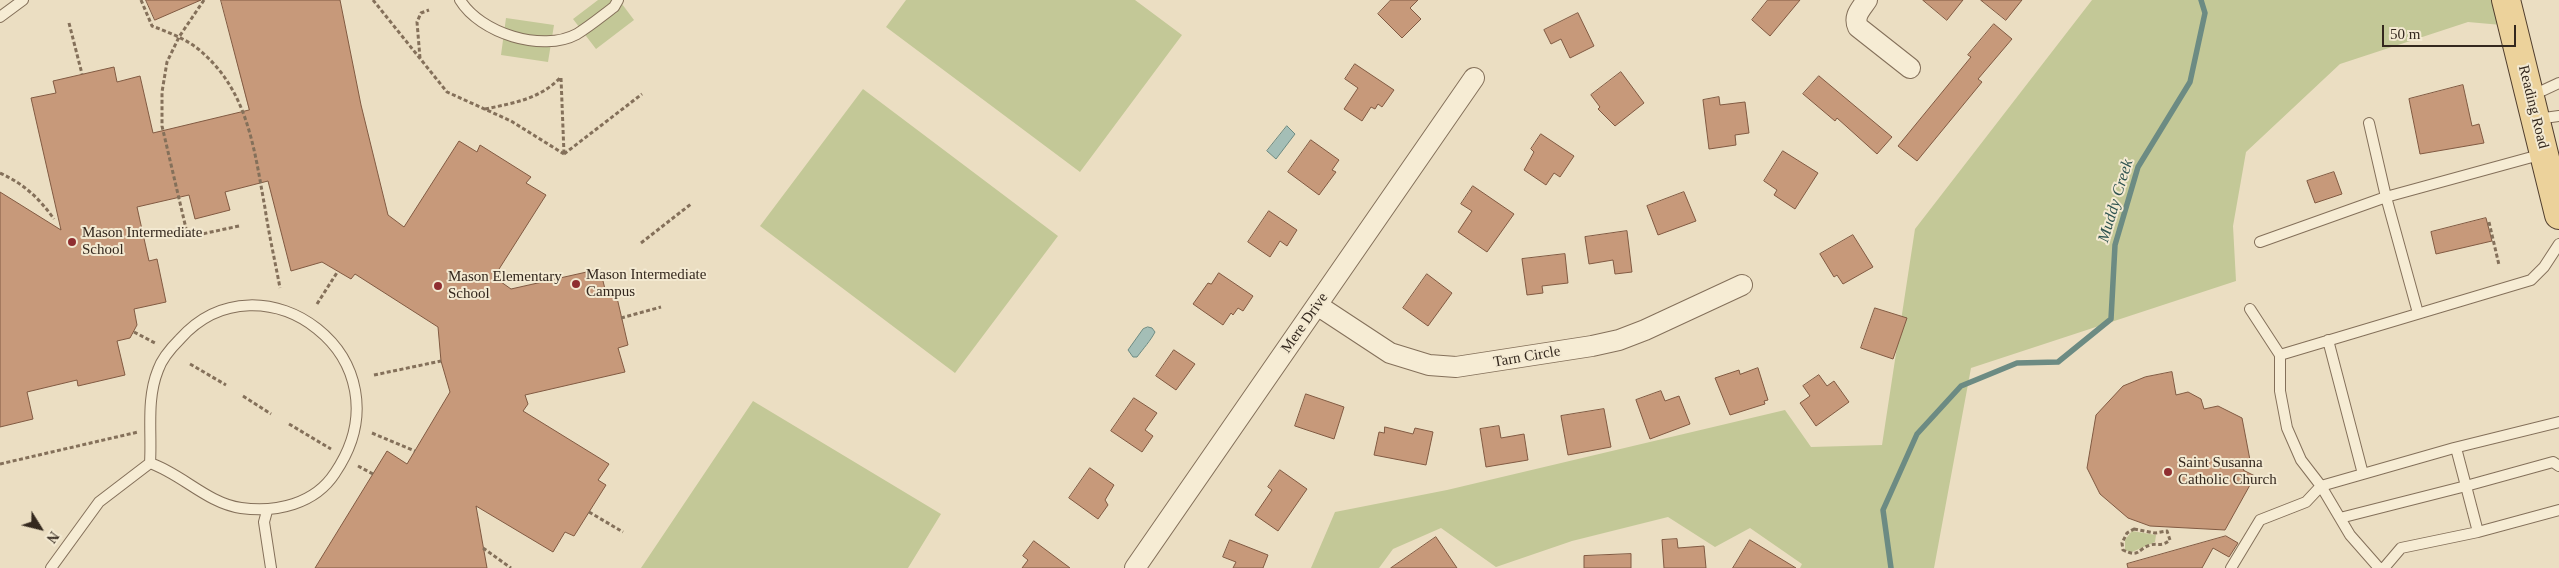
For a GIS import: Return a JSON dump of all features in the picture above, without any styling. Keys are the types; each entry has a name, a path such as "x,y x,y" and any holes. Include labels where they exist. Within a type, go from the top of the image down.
{"main road":[{"name":"Reading Road","path":"2506,0 2542,110 2544,154 2558,210"}],"street":[{"path":"1867,0 1857,15 1858,27 1910,68"},
{"name":"Mere Drive","path":"1135,568 1474,78"},
{"name":"Tarn Circle","path":"1317,305 1390,353 1429,365 1456,367 1592,346 1619,340 1742,285"}],"lane":[{"path":"0,17 24,0"},
{"path":"460,0 467,11 499,33 535,41 576,34 614,7 618,0"},
{"path":"2542,110 2559,83"},
{"path":"2369,123 2386,197 2418,313"},
{"path":"2260,242 2386,197 2544,154"},
{"path":"2280,355 2532,280 2544,267 2559,244"},
{"path":"260,306 285,310 308,321 328,337 343,357 353,380 357,406 355,432 346,458 332,479 312,496 289,506 267,510 228,505 163,468 150,464 151,394 158,369 169,351 188,329 210,316 243,307 260,306"},
{"path":"2250,309 2280,355 2280,391 2287,428 2301,460 2321,486 2350,535 2380,567"},
{"path":"2328,340 2363,474"},
{"path":"2232,568 2260,520 2306,502 2321,486 2456,448 2559,422"},
{"path":"2456,448 2478,532"},
{"path":"2340,518 2553,462 2559,466"},
{"path":"51,568 99,502 150,464"},
{"path":"267,510 264,522 271,568"},
{"path":"2366,568 2380,567 2401,548 2478,532 2559,510"}],"path":[{"path":"141,0 152,26 179,37 206,55 225,78 242,106 260,174 280,288"},
{"path":"204,0 179,37 167,62 162,92 162,126 188,237 239,226"},
{"path":"373,0 446,92 511,121 564,154"},
{"path":"420,59 417,22 421,13 429,10"},
{"path":"69,23 82,74"},
{"path":"485,109 539,95 550,88 560,77 564,154"},
{"path":"564,154 642,94"},
{"path":"0,173 17,181 39,198 54,219"},
{"path":"641,243 692,204"},
{"path":"2489,222 2499,265"},
{"path":"318,304 338,271"},
{"path":"621,318 661,307"},
{"path":"134,332 155,343"},
{"path":"374,375 441,360"},
{"path":"190,364 226,385"},
{"path":"243,396 271,414"},
{"path":"289,424 325,446"},
{"path":"0,464 144,431"},
{"path":"372,433 415,451"},
{"path":"358,466 373,474"},
{"path":"589,512 623,532"},
{"path":"2134,529 2155,533 2167,532 2170,540 2164,545 2150,546 2139,554 2131,554 2123,550 2122,542 2127,532 2134,529"},
{"path":"483,548 511,568"}],"green space":[{"path":"598,0 619,0 634,20 596,49 573,19"},
{"path":"906,0 1135,0 1182,35 1080,172 886,27"},
{"path":"2092,0 2506,0 2513,26 2468,22 2340,64 2246,152 2233,226 2236,281 1971,368 1934,568 1800,568 1802,564 1750,528 1715,547 1668,517 1572,541 1496,567 1441,528 1393,549 1379,568 1311,568 1335,512 1447,490 1785,410 1811,447 1882,445 1915,229"},
{"path":"506,18 554,25 548,62 501,55"},
{"path":"863,89 1058,236 955,373 760,226"},
{"path":"753,401 941,514 908,568 641,568"},
{"path":"2132,531 2156,535 2155,542 2132,552 2125,550 2125,540"}],"water":[{"path":"1287,126 1295,134 1276,159 1267,151"},
{"path":"1152,328 1155,332 1137,357 1133,357 1128,350 1143,329"}],"building":[{"path":"146,0 201,0 155,20"},
{"name":"Mason Elementary School","path":"221,0 340,0 361,105 388,215 404,227 459,141 477,152 480,145 531,177 526,183 546,195 494,277 511,289 600,269 605,289 615,289 628,345 618,348 625,372 525,395 528,404 523,411 609,464 598,480 606,485 574,536 565,532 553,552 476,506 487,568 315,568 387,451 407,464 450,392 441,361 438,327 355,274 351,279 322,262 291,271 268,181 225,192 230,210 195,219 189,195 137,207 149,261 157,259 166,302 134,309 137,325 130,338 117,341 125,375 78,386 77,380 27,392 33,419 0,427 0,192 61,230 31,98 56,93 53,81 114,67 117,82 140,76 153,133 249,110"},
{"path":"1391,0 1418,0 1410,8 1421,19 1402,38 1378,14"},
{"path":"1768,0 1800,0 1770,36 1752,20"},
{"path":"1923,0 1963,0 1947,20"},
{"path":"1981,0 2022,0 2006,20"},
{"path":"1578,13 1594,46 1570,58 1561,39 1551,44 1544,30"},
{"path":"1994,24 2012,39 1978,79 1982,82 1917,161 1898,146 1971,57 1968,55"},
{"path":"1355,64 1394,90 1382,107 1378,104 1375,109 1371,107 1362,121 1344,109 1358,88 1345,79"},
{"path":"1621,72 1644,103 1615,126 1598,109 1600,107 1591,95"},
{"path":"1819,76 1892,137 1877,154 1837,118 1835,121 1803,94"},
{"path":"2463,85 2472,126 2479,124 2484,143 2420,154 2409,99"},
{"path":"1719,97 1720,105 1745,102 1749,133 1735,135 1736,145 1709,149 1703,100"},
{"path":"1541,134 1574,156 1560,177 1554,173 1546,185 1524,170 1534,152 1531,149"},
{"path":"1311,140 1339,160 1332,170 1336,172 1319,195 1288,172"},
{"path":"1783,151 1818,173 1795,209 1774,195 1777,190 1764,181"},
{"path":"2334,172 2342,194 2315,203 2307,181"},
{"path":"1473,186 1514,214 1487,252 1458,232 1472,211 1461,204"},
{"path":"1684,192 1696,221 1658,235 1647,206"},
{"path":"1269,211 1297,230 1287,246 1280,241 1270,257 1248,242"},
{"path":"2486,218 2492,241 2436,254 2431,232"},
{"path":"1627,231 1632,272 1615,274 1613,260 1589,264 1585,237"},
{"path":"1853,235 1873,267 1843,284 1837,275 1834,277 1820,254"},
{"path":"1565,254 1568,283 1542,286 1543,293 1527,295 1522,259"},
{"path":"1219,273 1253,296 1243,311 1238,308 1233,315 1231,313 1223,325 1193,304 1208,283 1211,284"},
{"path":"1427,274 1452,293 1428,326 1403,308"},
{"path":"1875,308 1907,318 1893,359 1861,348"},
{"path":"1174,350 1195,364 1176,390 1156,376"},
{"path":"1758,368 1768,400 1764,401 1765,404 1730,415 1715,378 1739,370 1740,374"},
{"name":"Saint Susanna Catholic Church","path":"2172,372 2176,395 2188,392 2201,399 2204,409 2218,406 2242,418 2250,460 2243,470 2255,476 2225,530 2150,526 2128,518 2100,494 2087,468 2096,415 2123,386 2145,377"},
{"path":"1819,375 1827,386 1834,381 1849,402 1816,426 1800,403 1810,396 1803,386"},
{"path":"1661,391 1665,401 1679,396 1690,424 1650,439 1636,400"},
{"path":"1306,394 1344,407 1334,439 1295,426"},
{"path":"1134,398 1157,413 1145,430 1153,436 1142,452 1111,431"},
{"path":"1604,409 1611,447 1568,455 1561,416"},
{"path":"1499,426 1501,438 1524,434 1528,460 1486,467 1480,429"},
{"path":"1385,427 1413,434 1415,428 1433,432 1426,465 1374,455 1379,432 1384,433"},
{"path":"1090,468 1114,485 1105,500 1108,505 1098,519 1069,498"},
{"path":"1280,470 1307,489 1278,531 1255,515 1272,490 1268,487"},
{"path":"2226,536 2238,543 2229,557 2213,548 2202,568 2128,568 2127,564"},
{"path":"1436,537 1457,568 1391,568"},
{"path":"1677,539 1678,548 1704,546 1706,568 1664,568 1662,540"},
{"path":"1230,540 1268,555 1263,568 1233,568 1236,562 1223,557"},
{"path":"1750,540 1796,568 1733,568"},
{"path":"1034,541 1070,568 1022,568 1028,560 1023,556"},
{"path":"1631,554 1631,568 1584,568 1584,556"}],"waterway":[{"name":"Muddy Creek","path":"1891,568 1883,510 1917,434 1961,386 2017,363 2058,362 2111,319 2115,245 2138,167 2190,82 2205,13 2201,0"}],"place":[{"name":"Mason Intermediate School","path":"72,242"},
{"name":"Mason Intermediate Campus","path":"576,284"},
{"name":"Mason Elementary School","path":"438,286"},
{"name":"Saint Susanna Catholic Church","path":"2168,472"}]}
